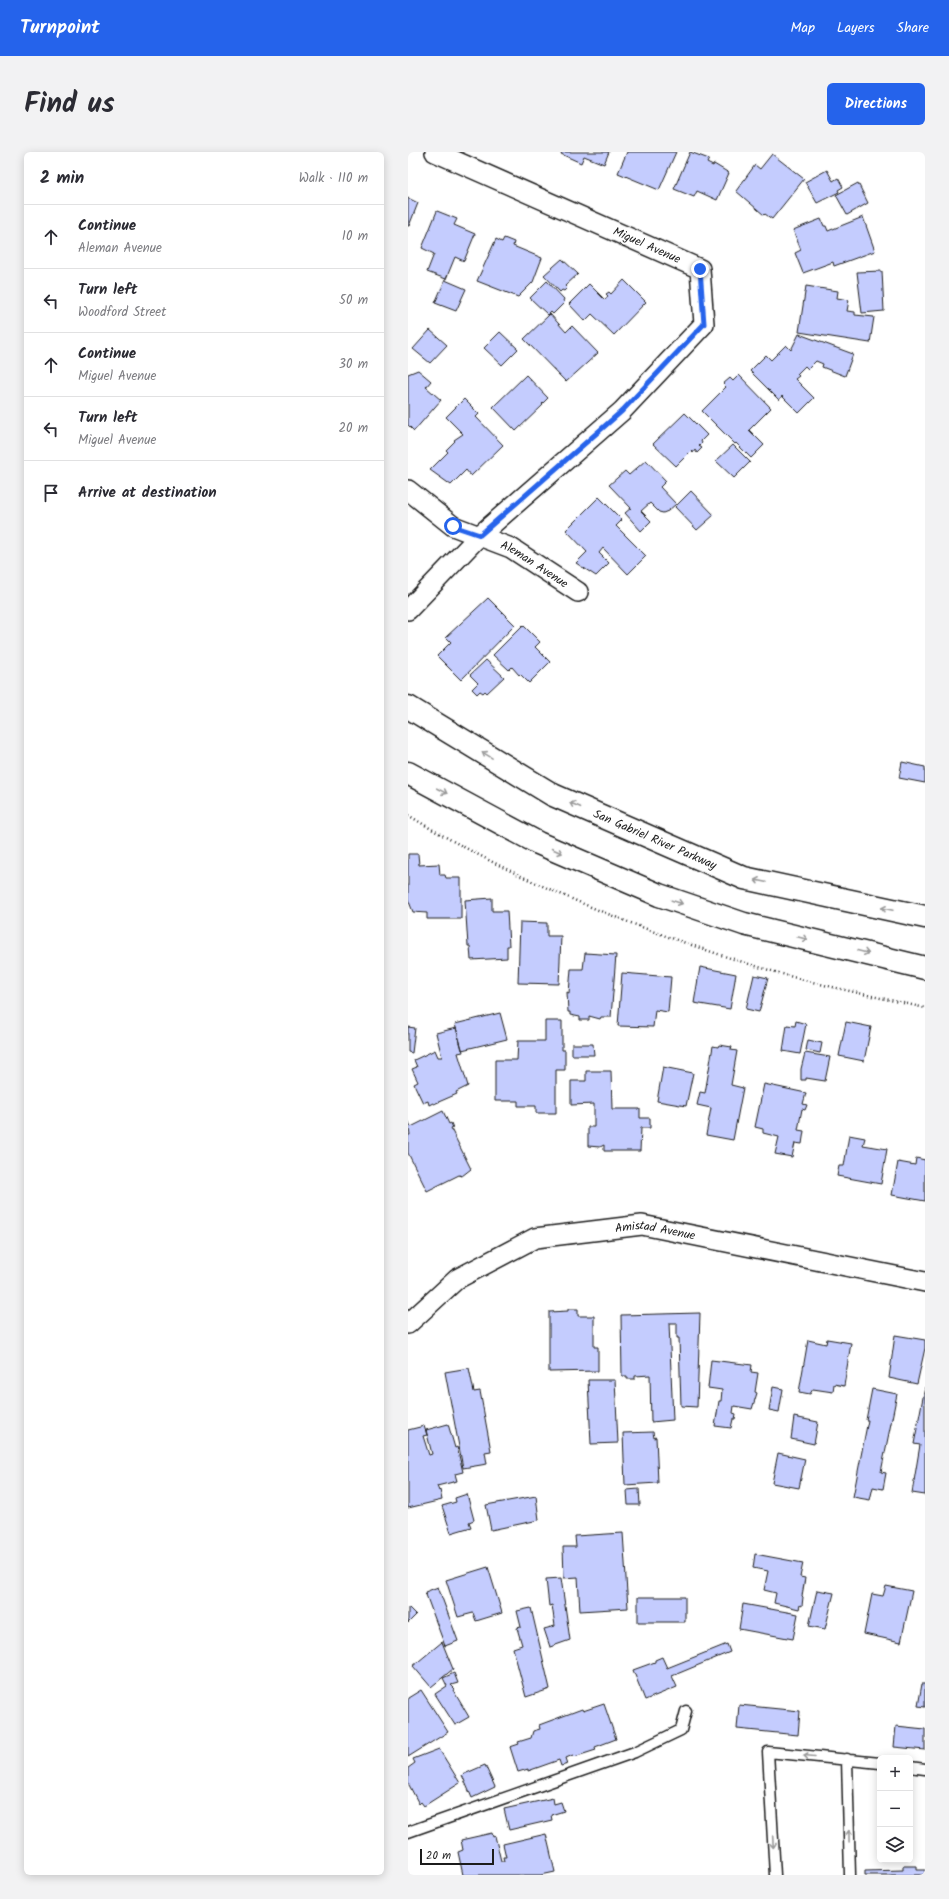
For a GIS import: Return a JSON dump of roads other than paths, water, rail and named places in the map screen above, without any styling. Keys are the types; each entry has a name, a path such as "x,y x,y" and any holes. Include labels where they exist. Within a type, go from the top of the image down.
{"main road":[{"name":"San Gabriel River Parkway","path":"408,707 553,795 744,878 925,917"},
{"path":"408,773 538,843 659,896 744,924 925,968"}],"street":[{"name":"Miguel Avenue","path":"434,152 700,269 704,324 622,411 480,535"},
{"name":"Aleman Avenue","path":"408,490 453,526 511,548 578,592"},
{"path":"408,610 480,535"},
{"name":"Amistad Avenue","path":"408,1324 457,1279 535,1238 642,1225 925,1282"}],"lane":[{"path":"408,1832 635,1752 681,1730 686,1711"},
{"path":"775,1875 768,1752 877,1763"},
{"path":"847,1759 850,1875"},
{"path":"913,1767 925,1769"}]}
